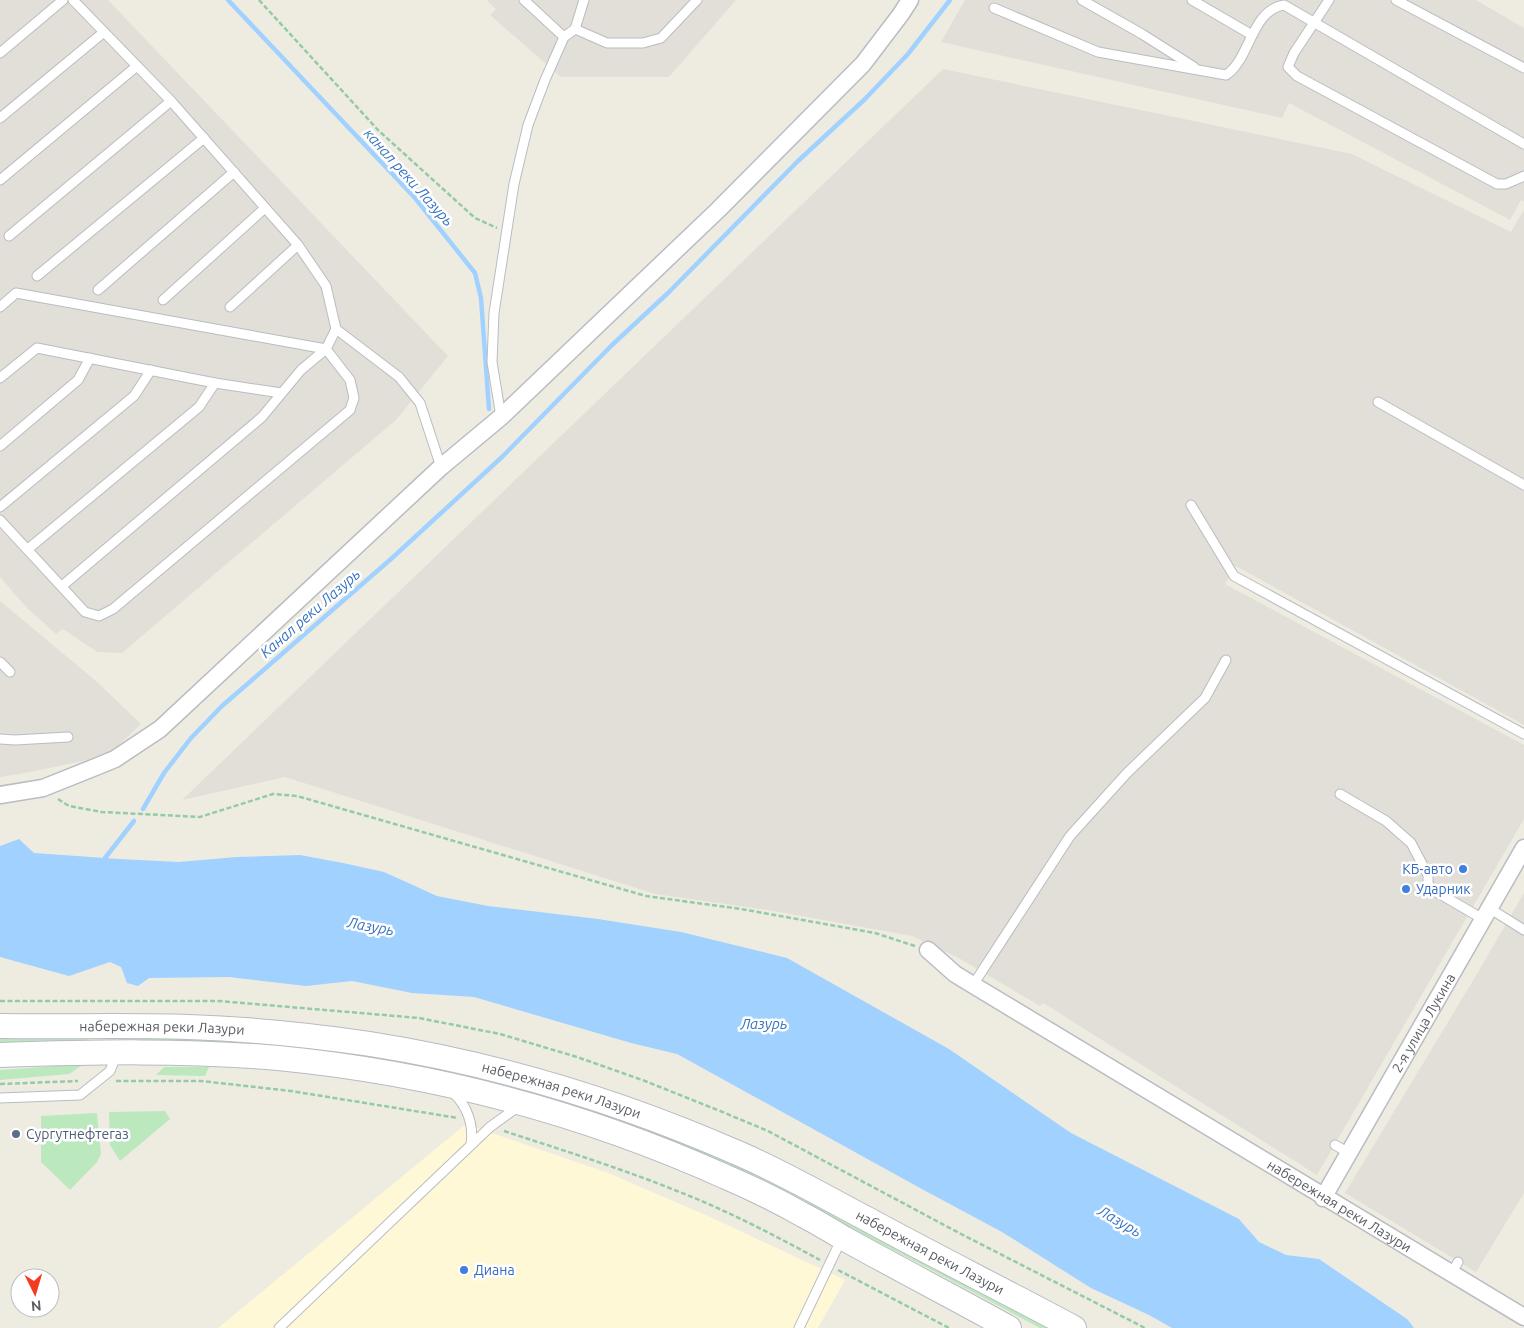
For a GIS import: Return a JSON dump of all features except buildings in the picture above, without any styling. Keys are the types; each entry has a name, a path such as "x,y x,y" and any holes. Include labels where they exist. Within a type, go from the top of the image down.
{"main road":[{"name":"набережная реки Лазури","path":"0,1026 185,1027 289,1034 367,1044 521,1076 596,1099 670,1125 766,1166 1074,1328"},
{"path":"88,1027 94,1031 96,1038 96,1045 89,1052"},
{"path":"124,1052 126,1048 123,1039 125,1033 132,1027"},
{"name":"набережная реки Лазури","path":"0,1055 124,1052 228,1055 292,1060 372,1070 444,1084 523,1103 610,1130 703,1167 778,1201 842,1238 1009,1328"}],"street":[{"path":"0,795 44,788 115,759 160,728 441,467 501,416 718,210 863,64 910,0"},
{"name":"2-я улица Лукина","path":"1323,1198 1342,1149 1486,914 1524,848"},
{"name":"набережная реки Лазури","path":"928,950 955,974 1323,1198 1455,1268 1524,1318"}],"lane":[{"path":"0,53 63,0"},
{"path":"73,0 171,101 298,245 326,286 336,329 399,377 420,402 441,467"},
{"path":"524,0 564,37"},
{"path":"501,416 492,362 494,313 505,232 514,184 528,125 545,80 564,37 575,29 584,0"},
{"path":"575,29 607,43 643,43 661,38 697,0"},
{"path":"1082,0 1142,34 1198,70"},
{"path":"1192,0 1252,34"},
{"path":"1330,0 1294,53 1288,67 1297,76 1497,184 1506,184 1524,176"},
{"path":"1396,0 1524,68"},
{"path":"994,8 1098,52 1226,75 1234,70 1256,28 1274,7 1284,3 1314,23 1524,144"},
{"path":"0,118 104,32"},
{"path":"0,180 137,66"},
{"path":"9,236 171,101"},
{"path":"37,276 204,138"},
{"path":"98,290 234,172"},
{"path":"163,300 265,208"},
{"path":"230,307 298,245"},
{"path":"0,307 16,293 326,349 350,380 354,398 350,410 113,609 99,616 85,612 0,520"},
{"path":"62,586 262,417 301,370 326,349 336,329"},
{"path":"0,378 36,348 215,383 282,393"},
{"path":"0,446 78,380 90,358"},
{"path":"0,507 134,396 151,370"},
{"path":"28,549 199,407 215,383"},
{"path":"1378,402 1524,485"},
{"path":"1191,505 1234,576 1524,734"},
{"path":"973,985 1070,836 1127,773 1205,698 1226,660"},
{"path":"0,662 10,672"},
{"path":"0,739 68,737"},
{"path":"1340,794 1386,821 1411,842 1428,875 1428,884 1433,890 1524,930"},
{"path":"0,1098 80,1095 110,1072 124,1052"},
{"path":"444,1084 465,1106 472,1129 468,1147"},
{"path":"280,1328 490,1126 523,1103"},
{"path":"799,1328 842,1238"}],"path":[{"path":"259,0 378,130 475,218 505,232"},
{"path":"44,788 68,806 102,812 200,817 273,794 297,796 646,896 875,933 928,950"},
{"path":"0,1084 58,1081 201,1081 291,1090 469,1120"},
{"path":"490,1126 588,1158 678,1191 774,1235 949,1328"}],"shaded area":[{"path":"0,0 108,0 448,356 396,420 122,653 97,652 63,629 56,634 26,607 0,577"},
{"path":"487,0 736,0 669,77 561,77 490,15 496,9"},
{"path":"965,0 1476,0 1524,28 1524,202 1521,200 1510,220 1289,103 1282,118 941,42"},
{"path":"943,69 1352,154 1511,232 1524,212 1524,725 1236,566 1225,584 1524,745 1524,819 1317,1175 1043,1003 1040,1006 957,957 912,936 774,911 655,894 285,777 182,800"},
{"path":"0,601 97,682 141,724 107,756 0,777"},
{"path":"1524,893 1524,1193 1476,1272 1345,1193"},
{"path":"466,1124 608,1173 708,1216 845,1280 818,1328 218,1328"}],"green space":[{"path":"85,1036 87,1040 85,1043 0,1044 0,1038"},
{"path":"141,1037 229,1039 345,1049 510,1081 697,1145 784,1186 1054,1328 1040,1328 783,1193 693,1150 584,1110 492,1082 408,1064 342,1055 140,1045 137,1039"},
{"path":"84,1064 69,1074 0,1080 0,1070"},
{"path":"164,1067 209,1067 205,1076 156,1075"},
{"path":"165,1111 170,1119 120,1161 110,1145 109,1112"},
{"path":"97,1113 101,1154 97,1162 70,1190 41,1162 41,1116"}],"water":[{"name":"Лазурь","path":"19,839 34,853 119,859 179,862 236,857 300,855 384,872 437,896 488,906 598,919 681,932 787,958 949,1049 1071,1133 1239,1219 1259,1242 1286,1255 1319,1259 1407,1319 1414,1328 1172,1328 1091,1288 1002,1232 677,1054 631,1043 474,997 412,993 352,981 306,986 229,977 149,978 138,986 127,983 121,967 110,962 69,976 0,957 0,846"}],"waterway":[{"name":"канал реки Лазурь","path":"228,0 415,198 475,273 481,298 489,409"},
{"name":"Канал реки Лазурь","path":"143,809 164,773 191,738 222,706 391,559 502,457 798,161 864,100 908,54 950,0"},
{"path":"106,862 105,858 134,821"}],"place":[{"name":"КБ-авто","path":"1463,869"},
{"name":"Ударник","path":"1406,889"},
{"name":"Сургутнефтегаз","path":"16,1134"},
{"name":"Диана","path":"464,1270"}]}
